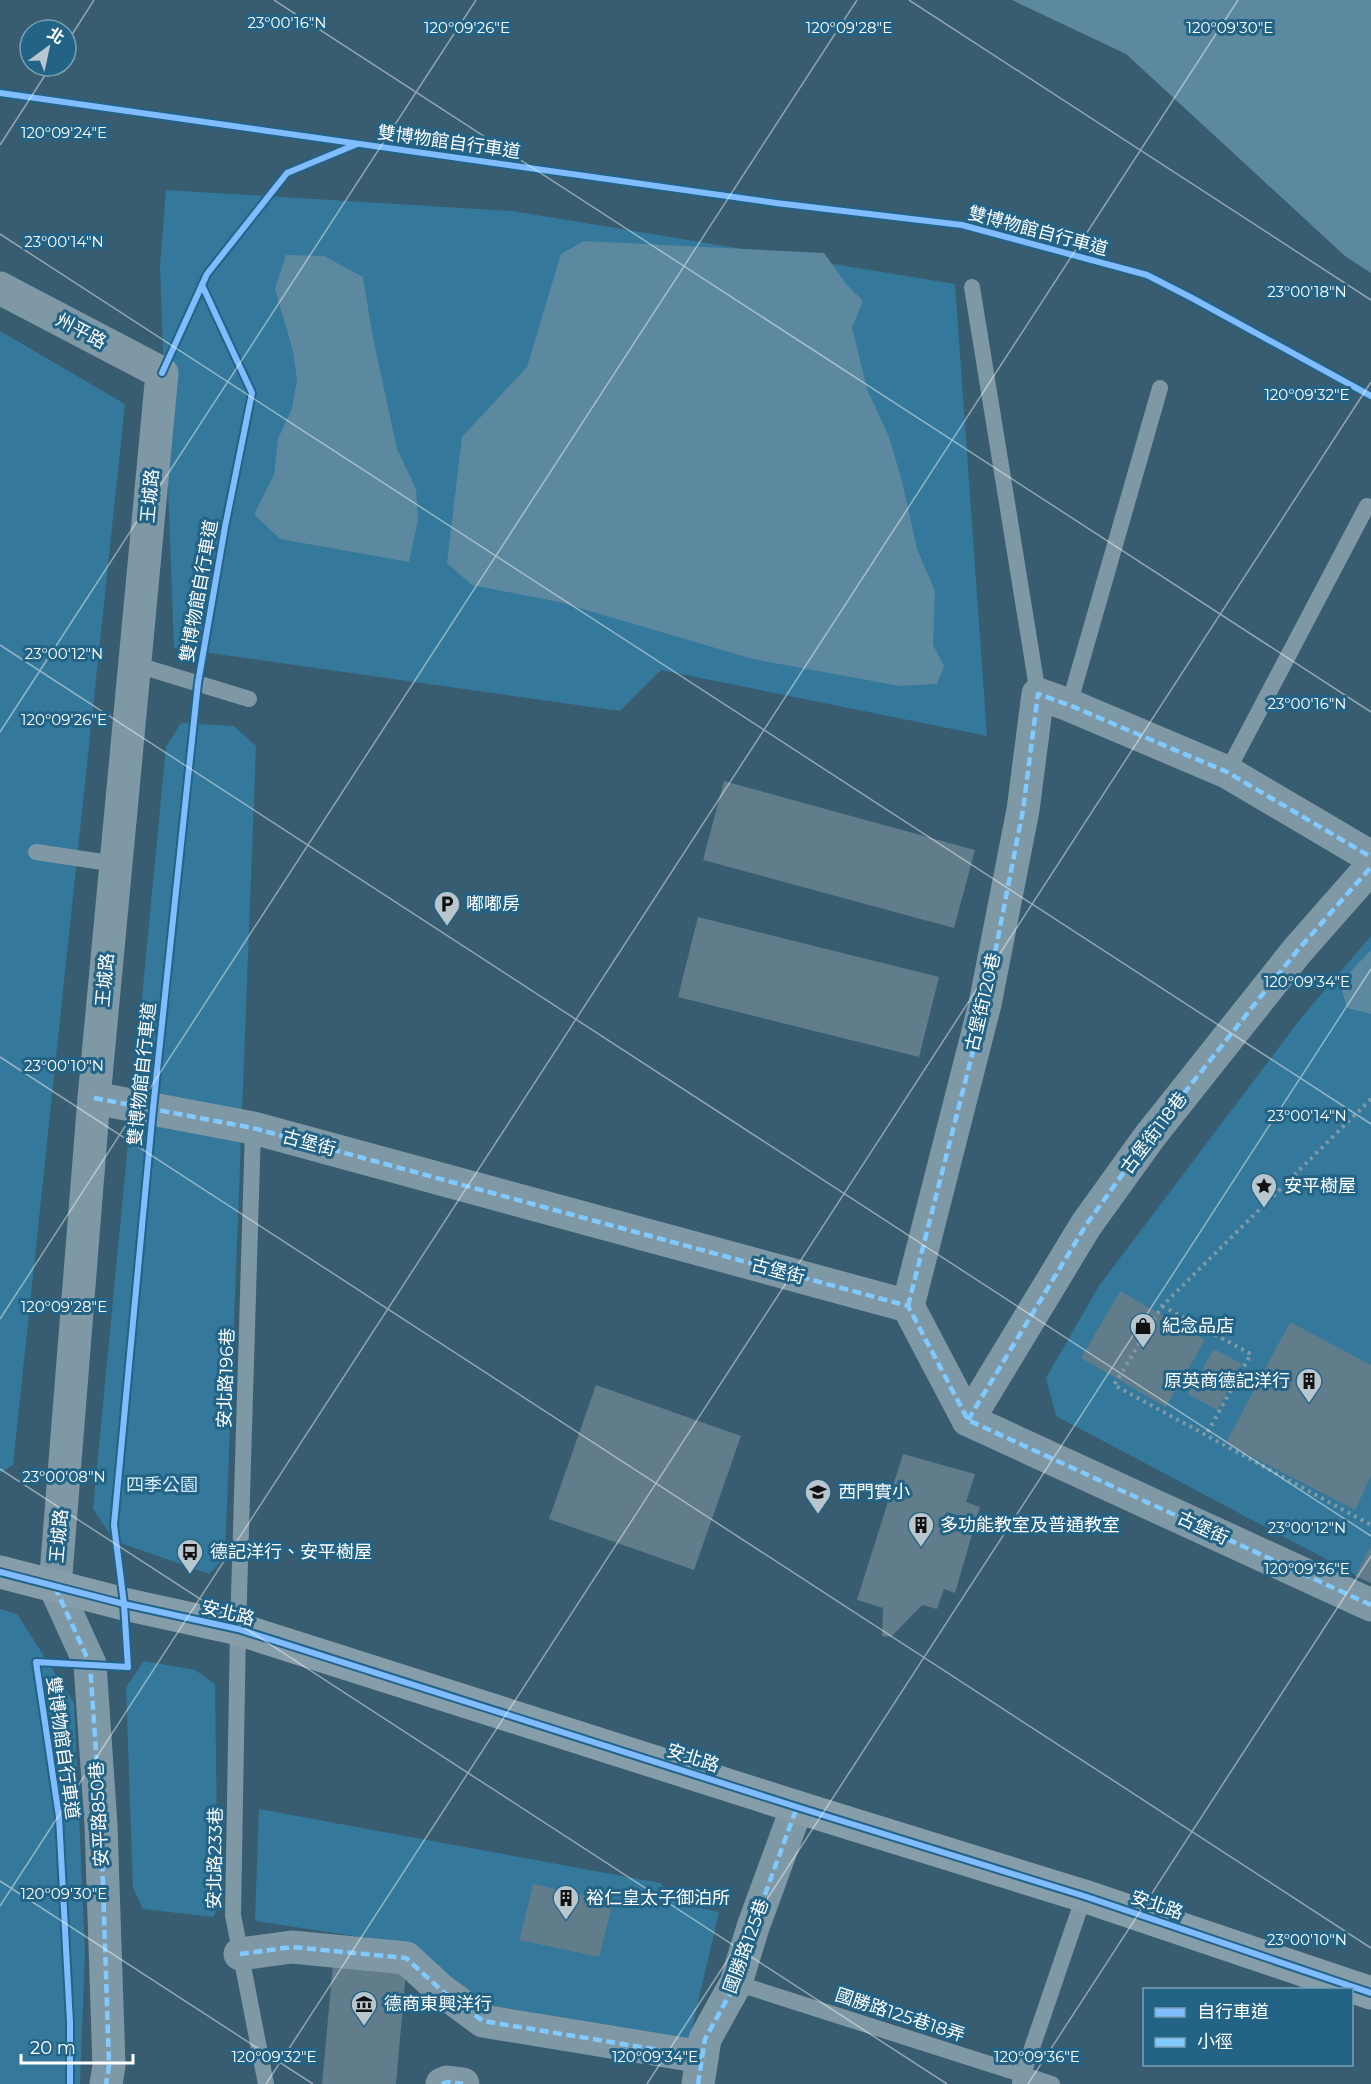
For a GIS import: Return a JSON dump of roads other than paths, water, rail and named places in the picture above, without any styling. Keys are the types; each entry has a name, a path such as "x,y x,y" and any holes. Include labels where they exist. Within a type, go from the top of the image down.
{"street":[{"name":"州平路","path":"0,288 162,373"},
{"name":"王城路","path":"55,1587 94,1098 162,373"},
{"path":"1038,694 1227,772 1371,857"},
{"name":"古堡街120巷","path":"908,1306 985,1004 1023,810 1038,694"},
{"name":"古堡街118巷","path":"968,1420 1086,1225 1150,1137 1297,951 1371,867"},
{"name":"古堡街","path":"94,1098 253,1128 908,1306"},
{"path":"908,1306 968,1420"},
{"name":"古堡街","path":"968,1420 1371,1605"},
{"name":"安北路","path":"0,1572 124,1604 238,1629 1084,1896 1371,1993"},
{"name":"安平路850巷","path":"55,1587 90,1664 101,1826 109,2066 106,2084"},
{"name":"國勝路125巷","path":"700,2071 705,2039 736,1983 753,1927 797,1807"},
{"path":"240,1954 292,1947 406,1958 441,1990 483,2021 700,2071"},
{"path":"442,2084 447,2082 463,2084"}],"lane":[{"path":"972,287 1038,694"},
{"path":"1069,705 1160,388"},
{"path":"1227,772 1367,506"},
{"path":"134,664 249,699"},
{"path":"36,852 116,864"},
{"name":"安北路196巷","path":"238,1629 253,1128"},
{"name":"安北路233巷","path":"238,1629 233,1915 266,2084"},
{"path":"1022,2079 1084,1896"},
{"name":"國勝路125巷18弄","path":"736,1983 1022,2079 1052,2084"}],"place":[{"name":"嘟嘟房","path":"447,927"},
{"name":"安平樹屋","path":"1264,1209"},
{"name":"紀念品店","path":"1143,1349"},
{"name":"原英商德記洋行","path":"1309,1404"},
{"name":"西門實小","path":"818,1515"},
{"name":"多功能教室及普通教室","path":"921,1548"},
{"name":"德記洋行、安平樹屋","path":"190,1575"},
{"name":"裕仁皇太子御泊所","path":"566,1921"},
{"name":"德商東興洋行","path":"364,2027"}],"park label":[{"name":"四季公園","path":"162,1485"}]}
